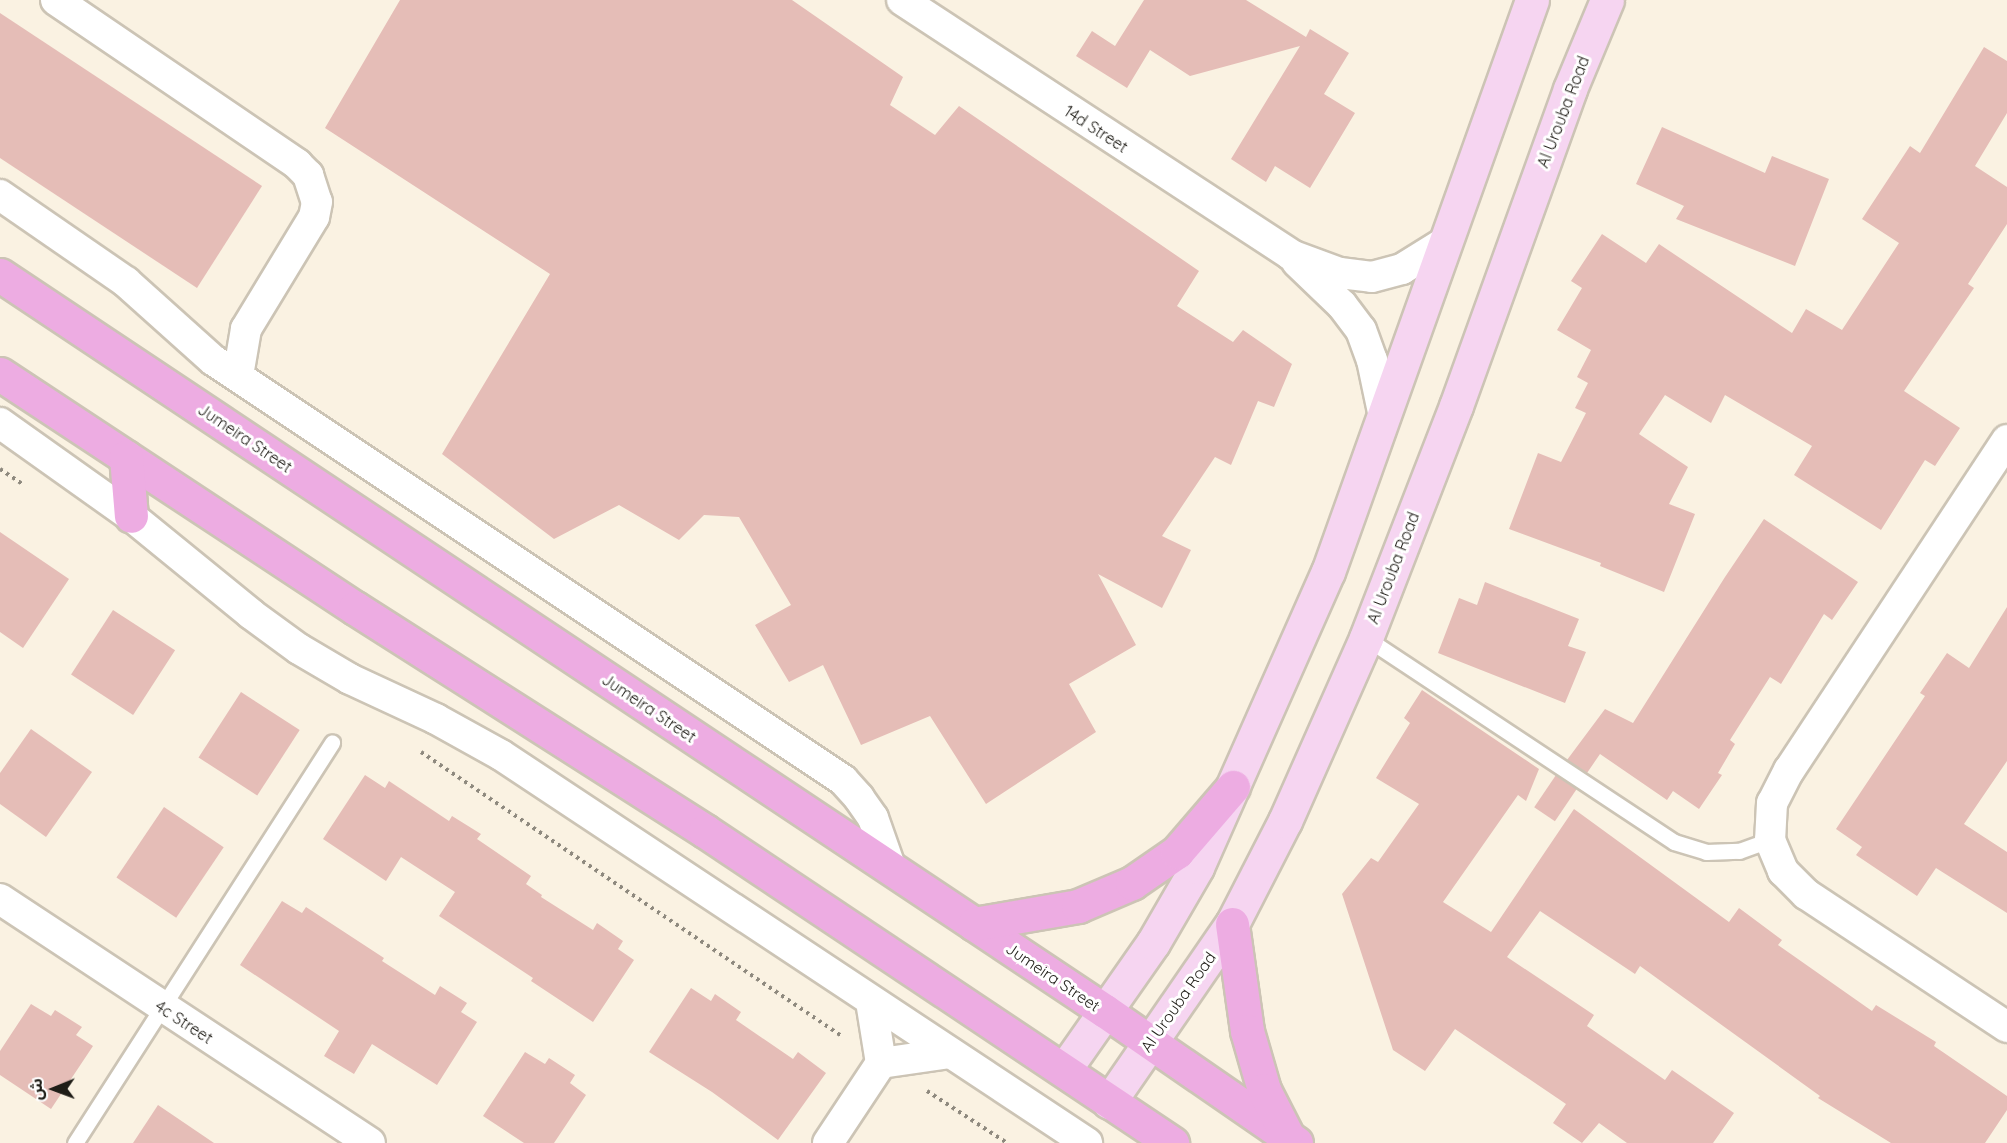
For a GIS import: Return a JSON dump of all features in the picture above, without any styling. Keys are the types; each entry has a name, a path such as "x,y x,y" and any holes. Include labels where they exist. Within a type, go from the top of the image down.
{"main road":[{"path":"1064,1070 1153,943 1191,877 1328,572 1532,0"},
{"name":"Al Urouba Road","path":"1109,1102 1232,924 1285,821 1366,638 1456,406 1570,88 1607,0"},
{"name":"Jumeira Street","path":"0,275 1298,1141"},
{"path":"0,374 355,608 705,831 1172,1143"},
{"path":"126,458 131,516"},
{"path":"974,924 1078,906 1132,883 1178,852 1233,787"},
{"path":"1232,924 1247,1031 1264,1090 1298,1141"}],"street":[{"path":"56,0 297,164 308,175 317,202 314,217 246,329 238,376"},
{"name":"14d Street","path":"902,0 1291,255 1342,305 1361,330 1372,360 1384,417"},
{"path":"0,195 126,282 190,341 238,376 843,780 873,818 891,869"},
{"name":"14d Street","path":"1291,255 1341,273 1372,277 1402,269 1447,241"},
{"path":"0,423 131,516 251,614 299,649 350,679 436,719 501,755 1087,1143"},
{"path":"2007,440 1789,770 1772,803 1770,840 1783,871 1806,894 2007,1027"},
{"name":"4c Street","path":"0,899 370,1143"},
{"path":"828,1143 881,1063 871,1001"},
{"path":"881,1063 950,1053"}],"lane":[{"path":"1366,638 1674,842 1706,852 1719,852 1739,851 1770,840"},
{"path":"75,1143 160,1006 332,742"}],"path":[{"path":"0,469 29,488"},
{"path":"412,746 881,1063 1007,1143"}],"building":[{"path":"400,0 792,0 903,77 890,105 935,135 959,106 1199,271 1177,306 1233,342 1243,330 1292,364 1274,407 1258,401 1231,465 1215,457 1162,536 1191,550 1162,608 1098,574 1136,645 1069,684 1096,732 986,804 930,716 861,745 823,665 789,682 755,625 791,605 739,517 704,515 679,540 619,505 554,539 442,454 550,274 325,128"},
{"path":"1144,0 1246,0 1306,37 1310,29 1349,53 1324,94 1355,113 1310,188 1275,166 1266,182 1231,159 1300,46 1190,76 1150,50 1127,88 1076,56 1092,31 1115,46"},
{"path":"0,13 262,186 197,288 0,158"},
{"path":"1984,47 2007,61 2007,113 1975,166 2007,187 2007,224 1968,284 1974,288 1904,391 1960,428 1935,466 1925,460 1881,530 1794,475 1812,446 1725,395 1711,423 1665,395 1639,434 1688,467 1669,504 1695,514 1664,592 1600,566 1601,563 1509,529 1538,453 1561,462 1586,413 1575,408 1588,383 1577,377 1591,350 1557,330 1582,288 1571,281 1602,234 1646,263 1659,244 1792,333 1806,309 1842,330 1899,243 1862,219 1910,146 1920,153"},
{"path":"1662,127 1765,173 1772,156 1829,179 1795,266 1676,219 1684,206 1636,184"},
{"path":"1764,519 1858,582 1832,620 1824,614 1781,684 1770,677 1730,740 1735,744 1718,773 1722,775 1699,809 1673,791 1667,800 1600,754 1587,773 1567,760 1605,709 1633,723"},
{"path":"0,532 69,579 23,648 0,632"},
{"path":"1485,582 1579,619 1568,646 1586,652 1565,703 1438,653 1459,598 1477,605"},
{"path":"2007,607 2007,761 1964,824 2007,852 2007,913 1936,868 1917,896 1856,855 1862,847 1836,829 1925,696 1920,693 1947,653 1969,668"},
{"path":"113,610 175,650 133,715 71,675"},
{"path":"1422,690 1539,769 1526,801 1518,795 1443,902 1491,932 1574,809 1729,922 1739,908 1782,940 1778,945 1872,1011 1876,1005 1936,1042 1934,1046 2007,1096 2007,1110 1985,1143 1891,1143 1818,1098 1820,1096 1640,966 1635,974 1540,911 1507,957 1594,1015 1587,1026 1665,1080 1672,1070 1734,1113 1713,1143 1627,1143 1599,1123 1582,1143 1553,1123 1566,1104 1455,1029 1425,1071 1393,1050 1342,894 1371,858 1378,862 1419,804 1376,778 1410,723 1404,718"},
{"path":"241,692 300,730 257,796 199,757"},
{"path":"31,729 92,772 46,837 0,804 0,773"},
{"path":"365,775 385,788 389,781 449,821 452,816 481,834 477,839 531,876 526,884 542,895 541,897 593,930 597,923 623,941 618,949 634,960 593,1022 531,981 533,978 439,916 455,892 401,857 386,881 323,839"},
{"path":"1556,775 1577,789 1555,821 1534,807"},
{"path":"164,807 224,847 176,918 116,877"},
{"path":"282,901 302,913 306,907 384,958 382,961 435,995 440,986 467,1003 461,1012 477,1022 437,1085 372,1044 354,1074 324,1056 339,1031 240,965"},
{"path":"691,988 711,1001 715,994 741,1012 736,1020 793,1059 798,1052 826,1073 778,1140 712,1092 649,1052"},
{"path":"31,1004 51,1016 55,1010 82,1027 76,1035 93,1046 51,1109 0,1075 0,1051"},
{"path":"525,1052 545,1064 549,1058 575,1075 570,1083 586,1095 554,1143 524,1143 483,1116"},
{"path":"158,1105 214,1143 133,1143"}]}
